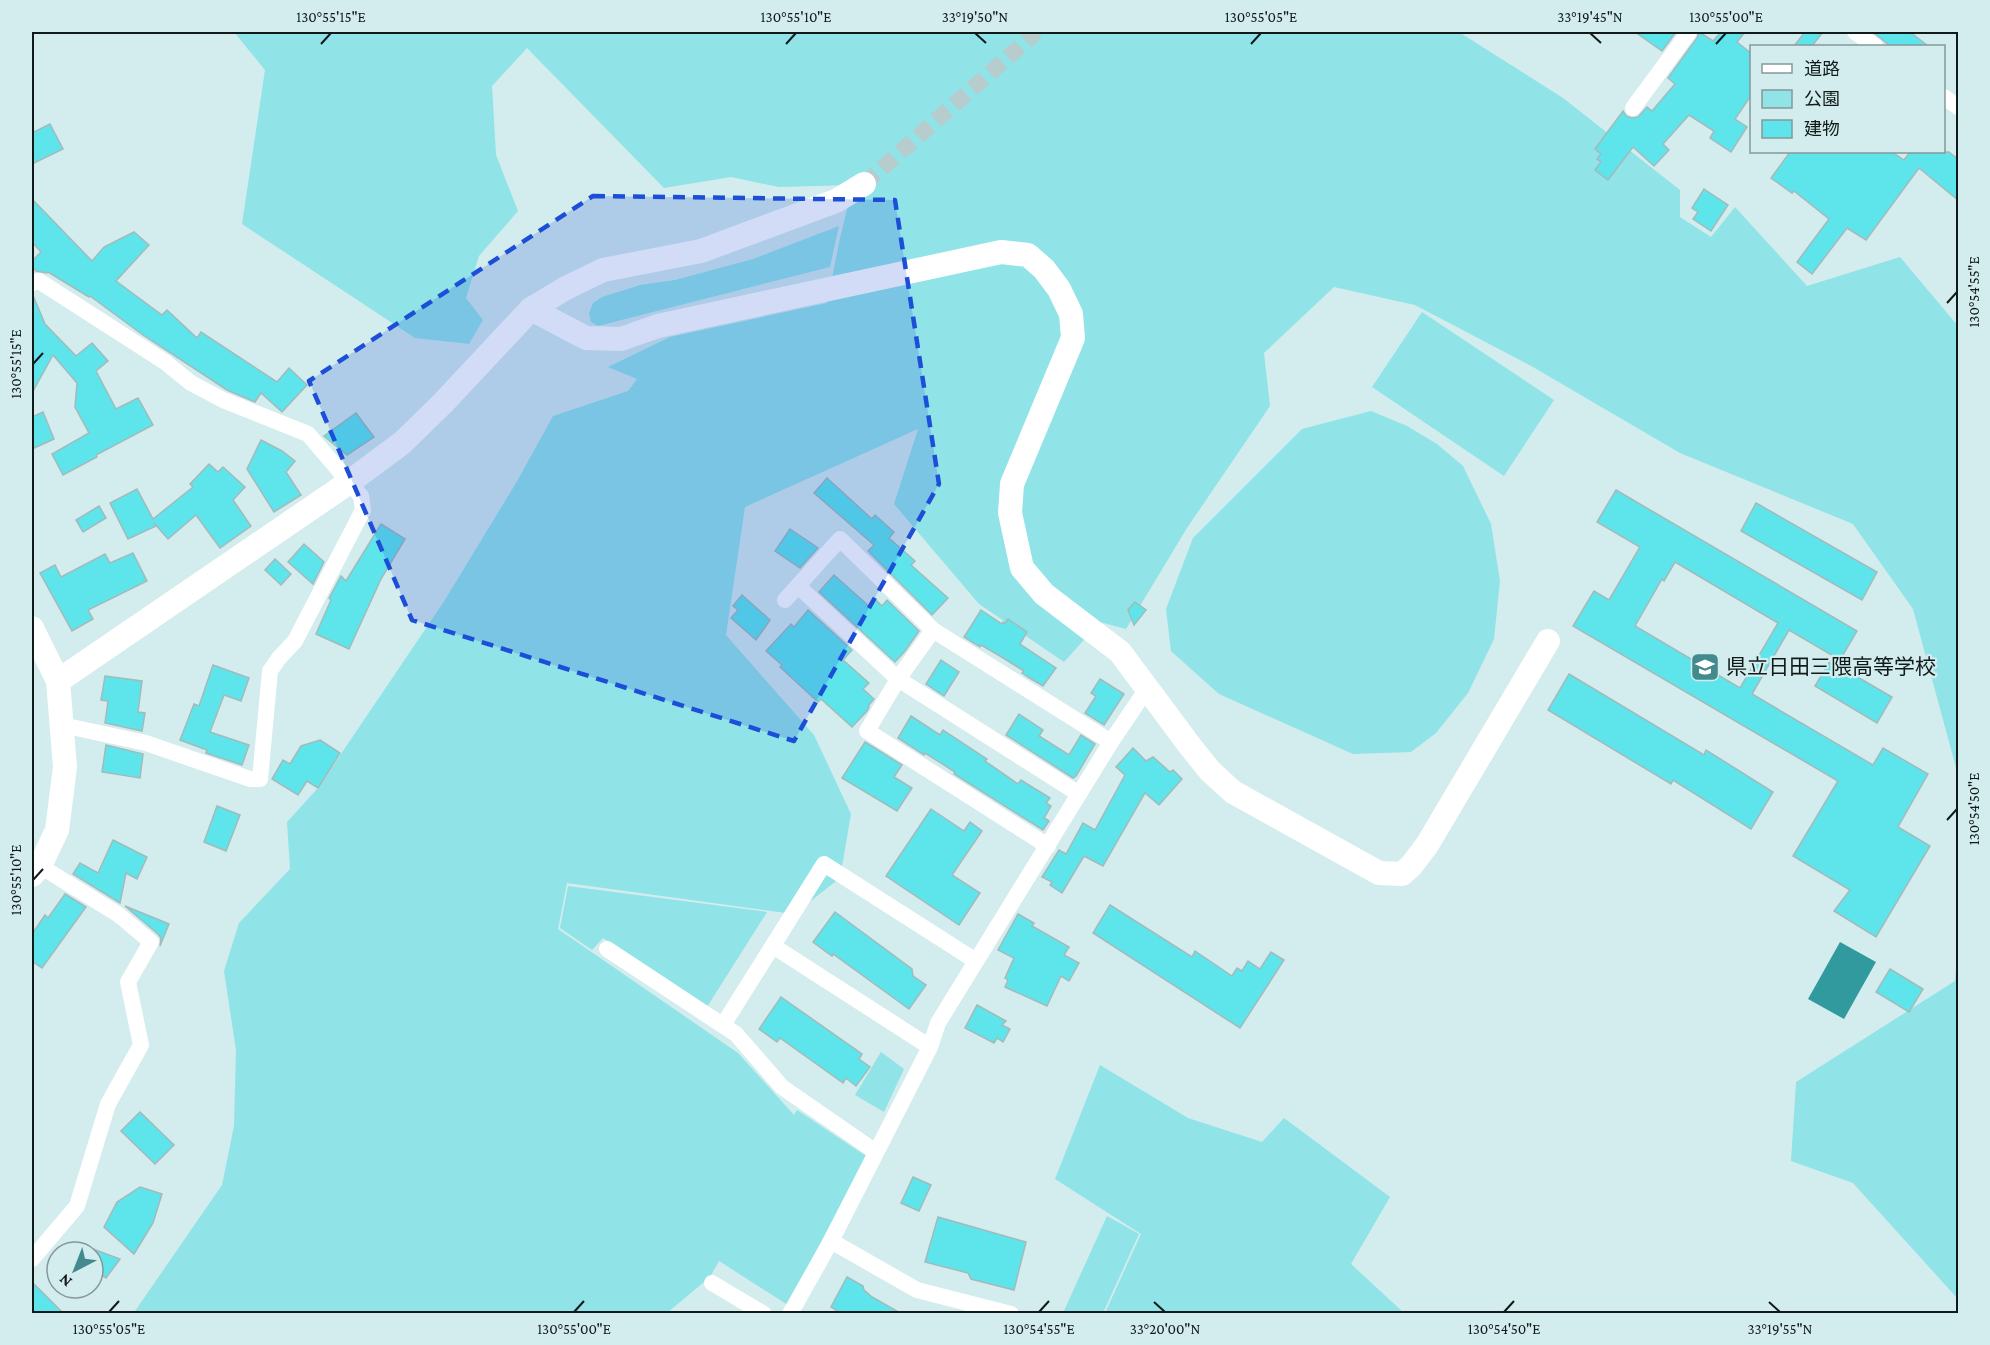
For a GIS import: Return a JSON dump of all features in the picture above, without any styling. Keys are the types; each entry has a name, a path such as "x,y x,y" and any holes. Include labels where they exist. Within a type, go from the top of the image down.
{"street":[{"path":"1633,108 1689,32"},
{"path":"1855,32 1874,45"},
{"path":"1945,98 1959,107"},
{"path":"58,681 348,483 402,443 531,309 603,270 701,251 836,201 864,184"},
{"path":"531,309 586,338 621,339 658,326 1001,252 1028,255 1044,269 1059,289 1071,314 1073,338 1012,484 1010,513 1022,568 1044,594 1120,652 1146,690 1210,771 1233,792 1379,873 1402,874 1427,845 1548,641"},
{"path":"32,283 39,281 165,362 191,383 224,400 308,434 361,496 363,510 295,642 270,671 260,779 250,779 146,743 62,724"},
{"path":"785,600 840,539 933,630 1111,742"},
{"path":"798,586 898,680 1079,794"},
{"path":"32,628 58,681 65,767 57,830 36,871 119,915 151,942 128,982 141,1046 108,1104 77,1206 32,1259"},
{"path":"933,630 898,680 867,731 1048,846"},
{"path":"790,1314 831,1241 930,1047 938,1023 1111,742 1146,690"},
{"path":"723,1025 824,864 976,961"},
{"path":"773,946 930,1047"},
{"path":"607,949 736,1034 782,1087 876,1152"},
{"path":"831,1241 917,1290 1011,1314"},
{"path":"712,1283 764,1314"}],"highlighted area":[{"path":"593,196 895,200 939,484 794,741 412,620 309,381"}],"green space":[{"path":"234,32 1459,32 1563,98 1680,190 1680,217 1711,237 1735,207 1807,286 1900,257 1958,326 1958,775 1913,609 1853,524 1680,453 1533,367 1415,305 1334,287 1264,353 1270,406 1187,528 1126,629 1100,622 1064,662 979,604 894,504 918,429 745,507 726,635 814,735 851,814 840,878 794,914 567,883 558,929 738,1053 794,1115 797,1110 866,1156 788,1305 719,1261 710,1277 667,1313 133,1314 222,1185 234,1126 236,1050 224,971 239,923 290,869 287,822 318,788 443,603 516,483 553,416 628,391 637,379 608,367 670,337 827,303 853,185 779,187 731,177 664,188 527,48 492,86 496,155 518,211 479,256 466,298 483,320 469,344 415,338 242,224 265,70"},
{"path":"839,226 830,267 598,326 591,322 589,313 593,303 602,297 640,285 675,280 753,259"},
{"path":"1422,312 1554,400 1504,476 1372,387"},
{"path":"1371,411 1407,426 1437,444 1463,466 1491,524 1500,581 1494,639 1468,693 1436,733 1411,752 1353,754 1219,694 1171,651 1166,609 1193,538 1302,429"},
{"path":"568,886 767,912 707,1007 603,938 592,950 560,928"},
{"path":"1958,949 1958,1299 1853,1183 1791,1161 1796,1082 1955,981"},
{"path":"881,1052 904,1069 884,1112 855,1095"},
{"path":"1100,1065 1188,1118 1262,1142 1284,1118 1390,1197 1351,1264 1404,1313 1105,1313 1141,1234 1055,1179"},
{"path":"1107,1216 1139,1234 1103,1313 1063,1313"}],"shaded area":[{"path":"1840,942 1876,962 1844,1019 1808,999"}],"building":[{"path":"1635,32 1676,32 1662,51"},
{"path":"1699,32 1713,41 1721,32 1745,32 1737,42 1750,52 1750,97 1735,119 1747,127 1731,152 1710,138 1714,131 1689,115 1663,144 1669,150 1654,166 1633,147 1608,180 1595,170 1601,162 1597,159 1601,154 1595,149 1623,111 1626,116 1632,118 1638,117 1647,107 1652,111 1675,84 1668,78"},
{"path":"1805,32 1823,32 1813,45 1795,45"},
{"path":"1873,32 1910,32 1927,45 1889,45"},
{"path":"50,124 63,149 32,164 32,133"},
{"path":"1949,152 1959,160 1959,201 1919,168 1866,240 1847,228 1812,274 1797,262 1829,219 1794,191 1792,193 1771,178 1789,153 1894,153 1904,160 1909,153"},
{"path":"1704,189 1728,205 1711,231 1693,219 1698,212 1692,208"},
{"path":"32,199 92,261 104,247 134,232 149,245 116,281 162,315 167,310 197,338 201,332 277,382 289,368 307,385 282,412 261,393 255,402 227,390 143,335 90,296 48,272 36,271 32,266 32,261 41,252 32,242"},
{"path":"32,293 45,324 76,356 92,343 108,361 96,371 116,409 138,398 153,425 63,475 52,454 89,433 75,407 77,383 53,355 32,393"},
{"path":"43,412 54,439 32,449 32,417"},
{"path":"356,413 374,437 347,455 324,436"},
{"path":"261,440 295,461 286,472 301,495 274,512 247,469"},
{"path":"209,464 218,472 223,467 245,487 233,500 251,526 220,548 196,515 168,539 154,523 156,526 128,539 110,503 137,489 153,519 193,487 190,484"},
{"path":"827,478 872,519 875,515 894,532 889,538 915,561 911,565 948,598 932,615 868,551 874,545 814,493"},
{"path":"1616,490 1857,631 1840,660 1789,630 1752,694 1873,765 1883,748 1928,774 1898,827 1930,846 1876,937 1834,911 1850,890 1793,856 1838,781 1573,626 1594,591 1609,600 1640,547 1597,522","holes":["1675,562 1778,623 1740,688 1635,626 1662,579 1664,581"]},
{"path":"1756,503 1877,572 1862,600 1741,531"},
{"path":"99,506 106,518 83,532 76,520"},
{"path":"381,524 405,539 381,579 349,649 316,634 331,600 329,598 341,576 346,581"},
{"path":"790,529 818,548 800,568 775,551"},
{"path":"304,544 324,562 313,584 288,562"},
{"path":"133,553 147,581 88,610 93,619 72,631 40,573 55,565 61,577 105,554 110,563"},
{"path":"275,559 291,574 281,585 265,570"},
{"path":"834,575 870,607 876,600 882,606 887,600 919,631 895,662 819,592"},
{"path":"742,595 770,620 756,640 731,618 738,610 733,606"},
{"path":"1135,602 1146,610 1134,625 1128,610"},
{"path":"808,610 852,650 843,660 869,683 863,689 874,699 867,711 852,727 821,699 818,702 766,651 791,624 794,627"},
{"path":"981,610 1002,624 1008,619 1027,632 1020,644 1056,668 1043,686 1000,656 964,637"},
{"path":"941,660 959,672 944,696 926,684"},
{"path":"1830,661 1892,697 1877,723 1815,686"},
{"path":"213,665 249,678 241,701 224,695 210,732 249,745 242,765 206,753 207,750 180,740 194,704 199,706"},
{"path":"1569,674 1704,755 1706,750 1773,792 1751,829 1673,780 1671,784 1548,710"},
{"path":"105,676 142,681 138,712 145,713 142,731 105,723 108,701 101,700"},
{"path":"1100,679 1124,694 1104,725 1085,713 1096,696 1091,693"},
{"path":"1019,714 1043,730 1039,736 1069,755 1081,735 1095,744 1076,776 1073,778 1006,735"},
{"path":"911,716 940,735 943,730 987,759 985,761 1018,784 1021,780 1050,798 1046,803 1051,806 1044,818 1049,821 1043,830 954,774 955,772 898,738"},
{"path":"320,740 340,753 318,788 307,781 298,795 272,779 283,760 290,764 301,746"},
{"path":"865,742 902,765 894,777 912,788 897,811 842,778"},
{"path":"106,745 143,754 140,778 102,772"},
{"path":"1133,748 1146,761 1153,757 1182,779 1159,805 1145,793 1103,866 1084,856 1062,893 1050,885 1052,882 1042,877 1059,850 1066,854 1083,823 1095,830 1125,775 1116,767"},
{"path":"217,806 240,815 226,851 204,842"},
{"path":"931,809 964,831 970,822 982,831 952,875 980,893 959,925 886,876"},
{"path":"113,840 147,857 137,879 126,873 120,903 73,874 80,863 98,873"},
{"path":"65,894 86,907 42,968 32,961 32,934 45,915 48,918"},
{"path":"1110,905 1192,957 1195,951 1232,976 1237,968 1242,971 1248,961 1260,969 1271,952 1284,960 1240,1028 1093,933"},
{"path":"125,906 169,924 160,946 161,938 158,934"},
{"path":"835,912 912,969 913,976 926,985 909,1009 813,942"},
{"path":"1018,914 1034,923 1032,926 1069,947 1064,955 1079,963 1069,981 1061,976 1047,1006 1005,987 1008,980 1005,978 1014,958 998,950"},
{"path":"1890,969 1923,989 1909,1012 1876,992"},
{"path":"781,997 862,1054 859,1059 870,1067 856,1086 846,1078 843,1083 780,1038 777,1042 759,1029"},
{"path":"977,1005 1006,1021 1002,1025 1010,1029 1003,1042 997,1038 994,1043 965,1028"},
{"path":"140,1112 174,1145 155,1164 121,1131"},
{"path":"913,1177 931,1185 919,1211 901,1203"},
{"path":"140,1187 162,1194 153,1223 134,1254 104,1227 117,1202"},
{"path":"938,1217 1026,1242 1014,1290 971,1279 968,1273 925,1262"},
{"path":"105,1253 120,1259 105,1277"},
{"path":"847,1277 863,1286 872,1297 902,1314 842,1314 831,1307"},
{"path":"32,1282 45,1295 45,1300 50,1300 64,1314 32,1314"}],"tunnel":[{"path":"864,184 1035,32"}],"place":[{"name":"県立日田三隈高等学校","path":"1705,667"}]}
